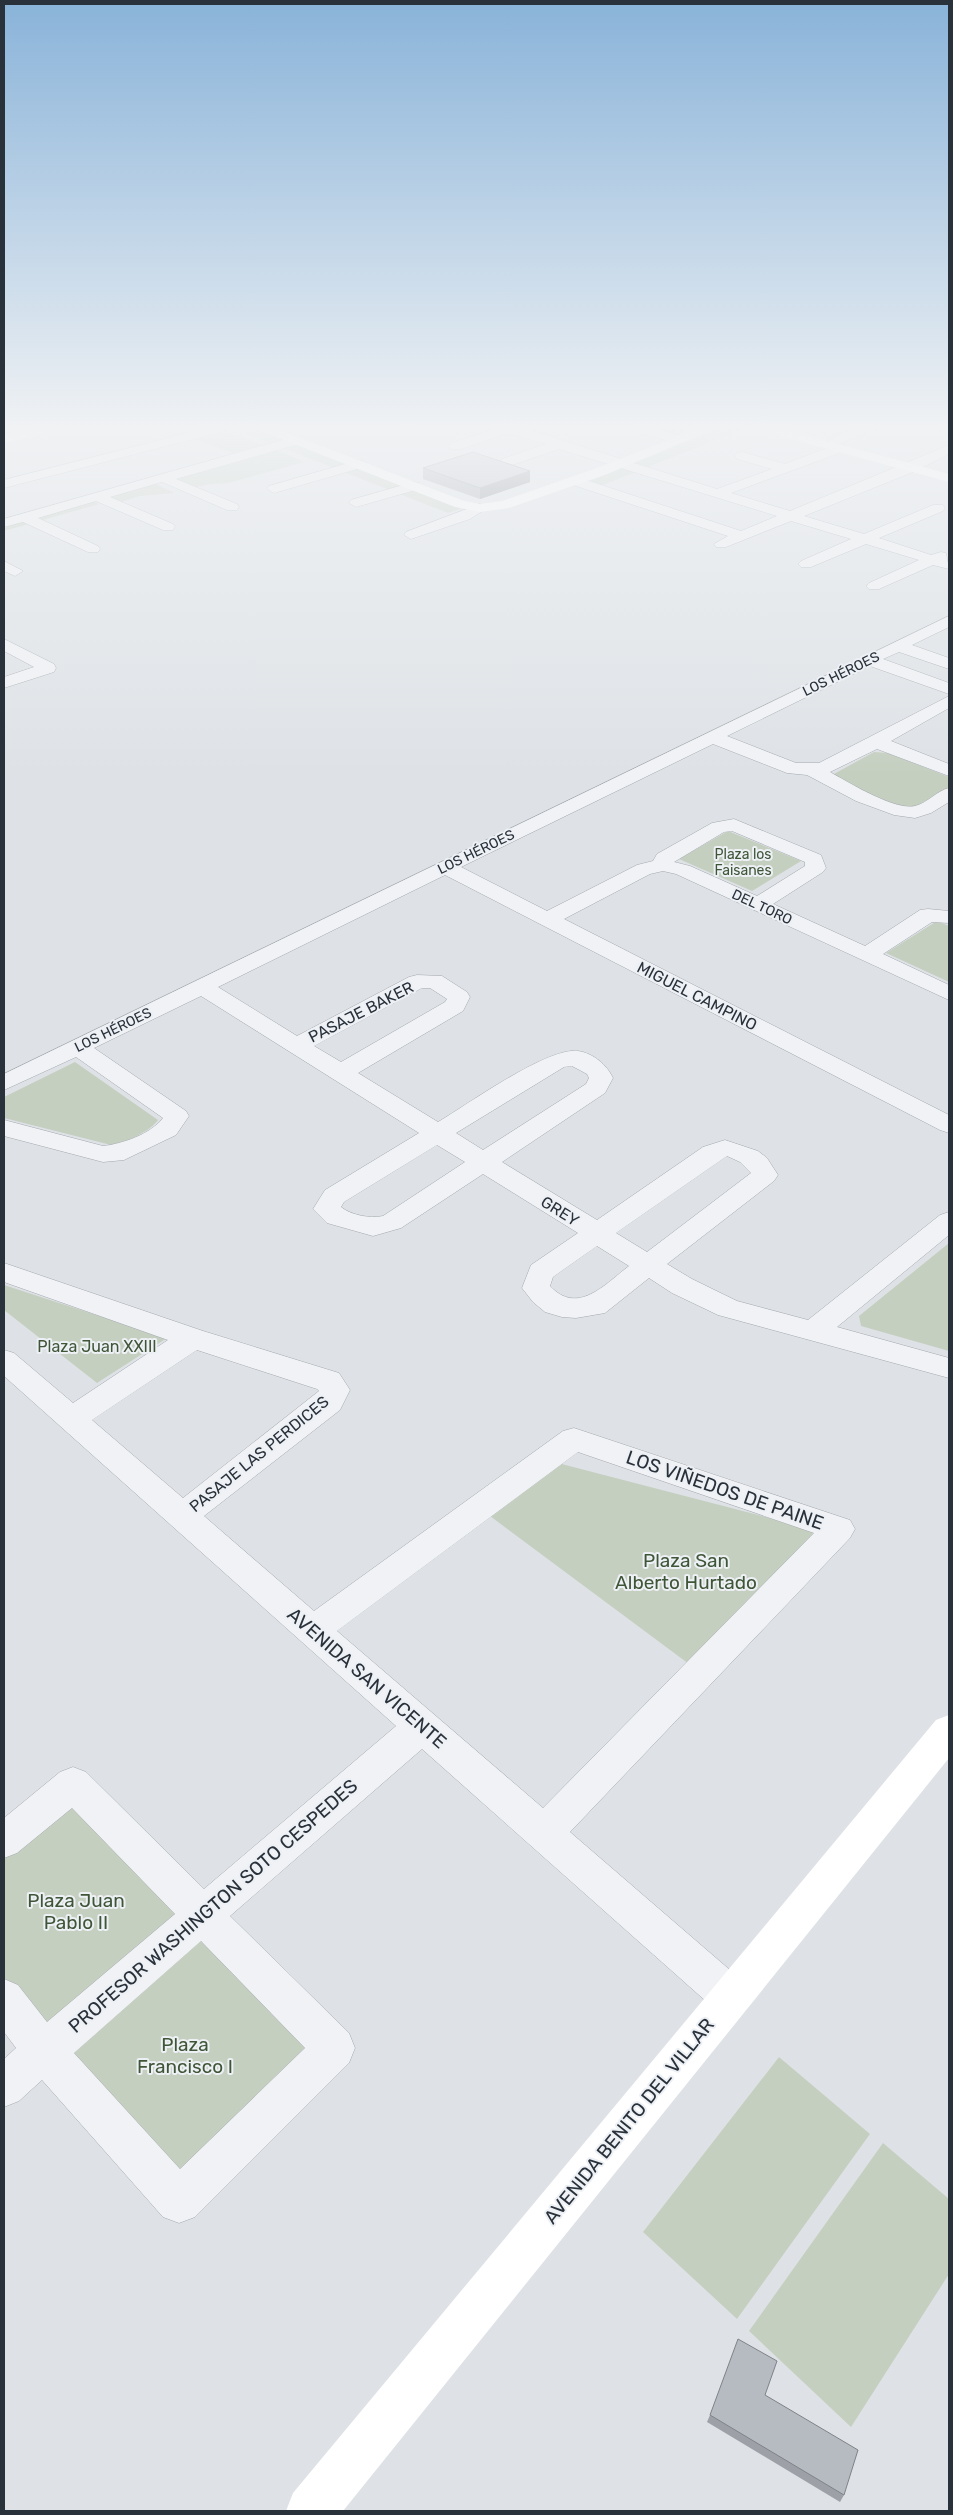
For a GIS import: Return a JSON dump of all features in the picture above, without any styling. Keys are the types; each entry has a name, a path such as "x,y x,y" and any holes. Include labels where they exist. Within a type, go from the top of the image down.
{"main road":[{"name":"AVENIDA BENITO DEL VILLAR","path":"311,2511 949,1731"}],"street":[{"path":"74,540 93,549"},
{"path":"721,544 731,540"},
{"path":"806,564 862,540"},
{"path":"869,540 949,565"},
{"path":"874,586 949,553"},
{"name":"LOS HÉROES","path":"4,1083 949,621"},
{"path":"4,644 48,668 4,683"},
{"path":"898,646 949,664"},
{"path":"869,660 949,689"},
{"path":"712,738 788,767 813,770 828,768 949,701"},
{"path":"876,742 949,770"},
{"path":"813,770 830,783 900,810 914,812 949,794"},
{"path":"548,920 644,869 663,865 664,858 719,827 734,825 814,859 816,868 758,905"},
{"name":"DEL TORO","path":"663,865 683,870 949,994"},
{"name":"MIGUEL CAMPINO","path":"445,867 949,1125"},
{"path":"866,955 928,915 949,917"},
{"name":"PASAJE BAKER","path":"296,1046 417,982 434,982 459,997 455,1006 340,1073"},
{"name":"GREY","path":"201,986 682,1286 728,1308 949,1368"},
{"path":"4,1128 103,1154 124,1152 167,1130 177,1116 77,1047"},
{"path":"576,1058 597,1070 601,1078 596,1088 392,1222 373,1227 336,1217 326,1209 334,1196 438,1134 557,1061 576,1058"},
{"path":"725,1148 742,1152 759,1162 765,1175 595,1306 573,1310 548,1303 536,1288 541,1272 597,1233 712,1153 725,1148"},
{"path":"812,1332 949,1221"},
{"path":"4,1272 193,1338"},
{"path":"71,1419 193,1338"},
{"name":"PASAJE LAS PERDICES","path":"182,1516 329,1402 335,1390 328,1381 193,1338"},
{"name":"AVENIDA SAN VICENTE","path":"4,1360 731,1997"},
{"name":"LOS VIÑEDOS DE PAINE","path":"313,1630 574,1439 839,1529 544,1833"},
{"name":"PROFESOR WASHINGTON SOTO CESPEDES","path":"4,2086 201,1914 422,1726"},
{"path":"4,1841 73,1784 334,2048 179,2201 44,2051 4,1999"}],"green space":[{"path":"874,752 888,753 949,777 949,788 915,807 904,808 836,780 832,775"},
{"name":"Plaza los Faisanes","path":"728,831 801,861 752,891 679,859"},
{"path":"937,921 949,926 949,982 886,953"},
{"path":"75,1062 158,1120 149,1129 136,1136 111,1145 4,1118 4,1097"},
{"path":"949,1243 949,1351 861,1326 859,1316"},
{"name":"Plaza Juan XXIII","path":"4,1285 167,1338 97,1383 4,1310"},
{"name":"Plaza San Alberto Hurtado","path":"554,1462 827,1533 693,1667 490,1516"},
{"name":"Plaza Juan Pablo II","path":"71,1799 179,1915 54,2030 4,1980 4,1855"},
{"name":"Plaza Francisco I","path":"195,1930 315,2047 180,2180 64,2048"},
{"path":"779,2057 870,2134 737,2319 643,2232"},
{"path":"883,2143 949,2199 949,2274 851,2427 749,2331"}],"building":[{"path":"738,2339 777,2361 765,2395 858,2450 844,2495 710,2415"}]}
